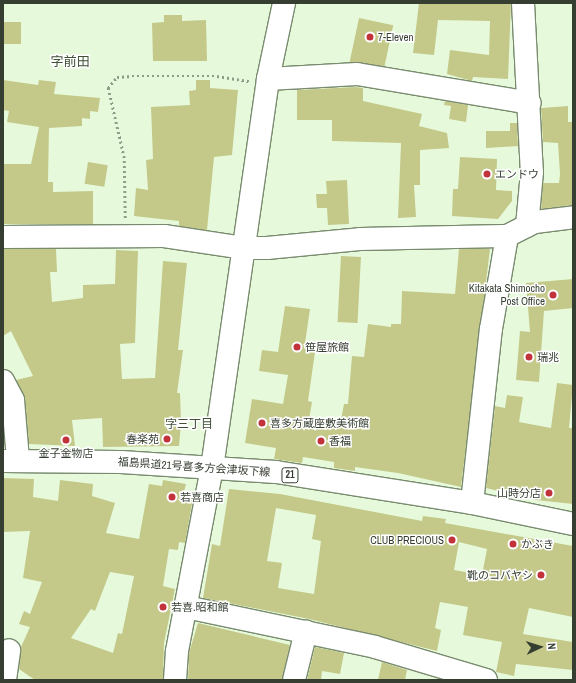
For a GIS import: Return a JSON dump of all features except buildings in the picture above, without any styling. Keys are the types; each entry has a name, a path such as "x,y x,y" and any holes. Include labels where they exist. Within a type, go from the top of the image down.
{"street":[{"path":"175,680 186,607 212,468 268,82 284,3"},
{"path":"523,3 530,103 532,172 531,224"},
{"path":"268,82 357,74 530,103"},
{"path":"3,237 164,236 243,248 360,239 508,236 531,224 573,217"},
{"path":"472,503 491,329 508,236"},
{"path":"3,381 14,400 10,460"},
{"name":"福島県道21号喜多方会津坂下線","path":"10,460 121,462 276,472 472,503 573,524"},
{"path":"186,607 255,623 306,631 375,647 481,679"},
{"path":"294,680 306,631"},
{"path":"5,680 8,650"}],"path":[{"path":"126,236 124,158 108,88 117,78 169,74 218,76 268,82"}],"place":[{"name":"7-Eleven","path":"370,37"},
{"name":"エンドウ","path":"487,174"},
{"name":"Kitakata Shimocho Post Office","path":"553,295"},
{"name":"笹屋旅館","path":"297,347"},
{"name":"瑞兆","path":"529,357"},
{"name":"喜多方蔵座敷美術館","path":"262,423"},
{"name":"春楽苑","path":"167,439"},
{"name":"金子金物店","path":"66,440"},
{"name":"香福","path":"321,441"},
{"name":"山時分店","path":"549,493"},
{"name":"若喜商店","path":"172,497"},
{"name":"CLUB PRECIOUS","path":"452,540"},
{"name":"かぶき","path":"513,544"},
{"name":"靴のコバヤシ","path":"541,575"},
{"name":"若喜.昭和館","path":"163,607"}],"district":[{"name":"字前田","path":"70,62"},
{"name":"字三丁目","path":"189,425"}]}
